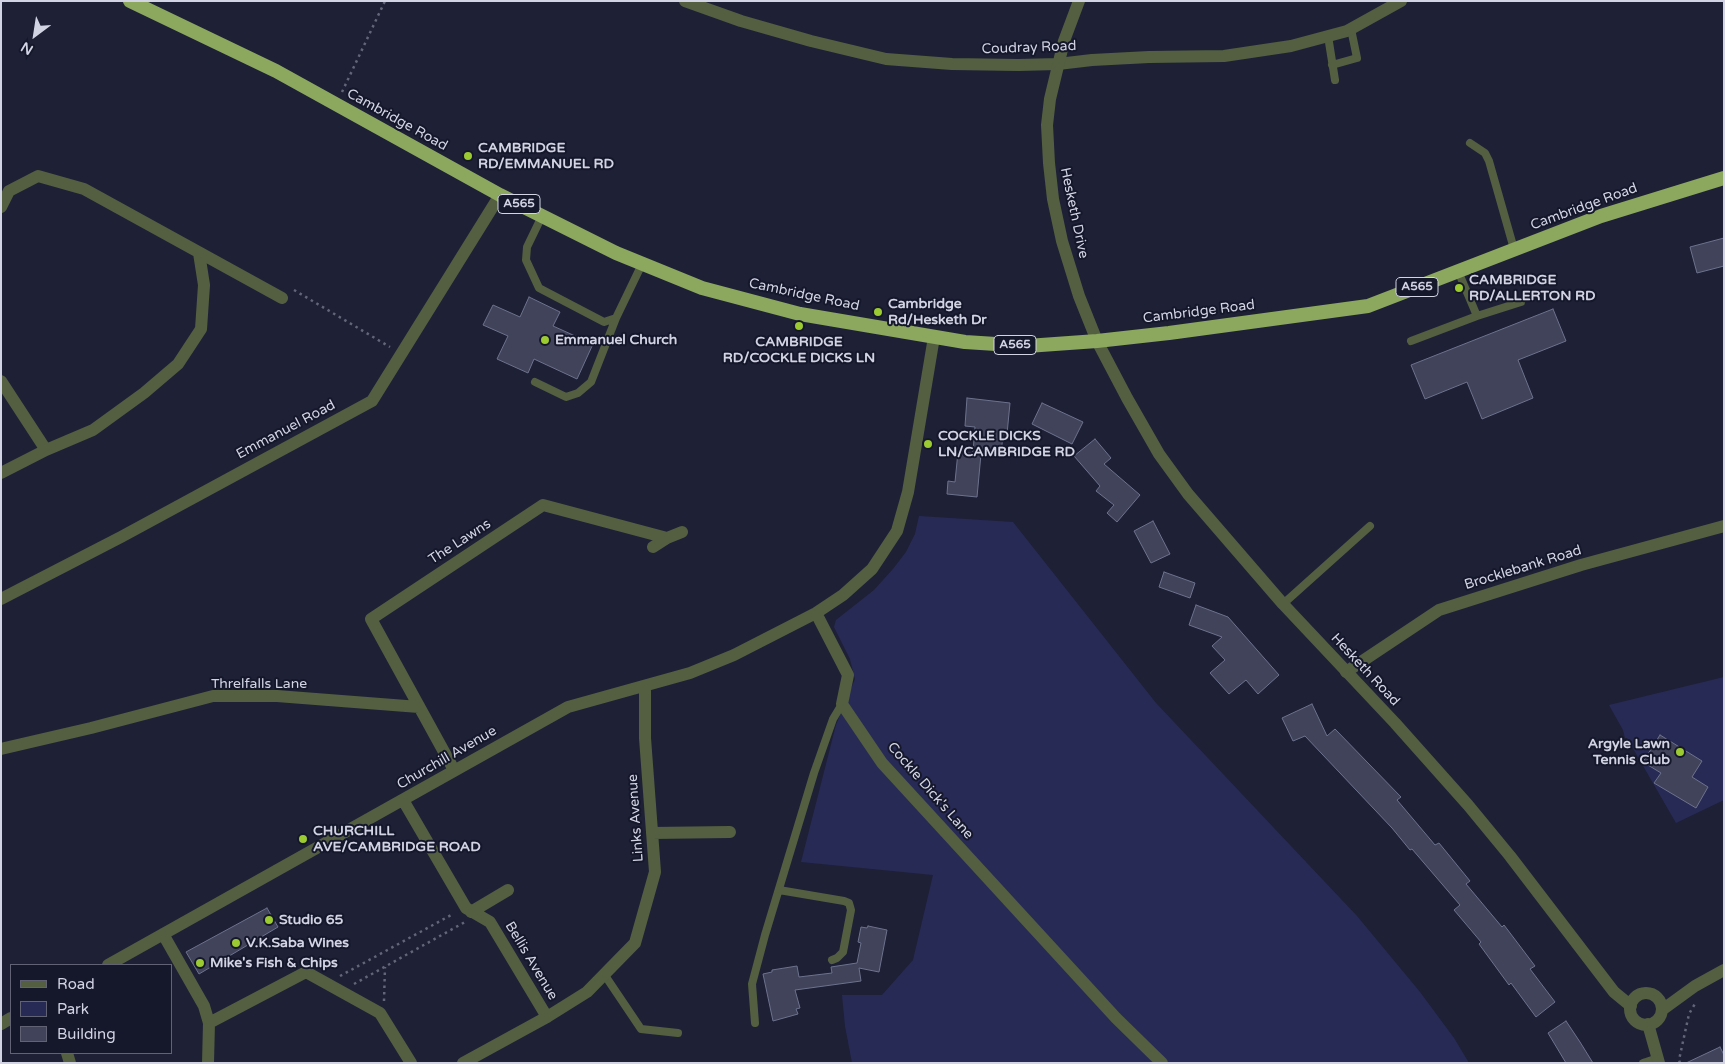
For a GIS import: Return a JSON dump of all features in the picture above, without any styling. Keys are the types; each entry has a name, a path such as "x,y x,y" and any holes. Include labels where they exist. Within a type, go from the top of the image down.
{"highway":[{"name":"Cambridge Road","path":"130,1 276,71 500,195 642,264 702,288 800,314 965,342 1027,346 1097,341 1368,306 1601,216 1724,178"}],"street":[{"name":"Coudray Road","path":"685,1 740,21 886,59 952,64 1058,64 1092,60 1224,56 1291,46 1351,29 1401,1"},
{"name":"Hesketh Drive","path":"1079,1 1064,41 1050,99 1048,125 1049,163 1053,199 1062,241 1076,287 1097,341"},
{"path":"1,207 10,191 38,176 84,189 282,298"},
{"name":"Emmanuel Road","path":"1,600 372,401 500,195"},
{"path":"1,473 46,450 93,430 144,393 178,364 201,329 204,285 199,253"},
{"path":"842,704 848,675 816,613 843,595 872,569 897,532 908,492 934,337"},
{"name":"Hesketh Road","path":"1097,341 1159,454 1188,494 1283,604 1468,805 1510,856 1608,984 1630,1006"},
{"path":"1,381 46,450"},
{"name":"The Lawns","path":"419,707 371,619 543,505 666,538"},
{"name":"Brocklebank Road","path":"1346,672 1440,610 1581,566 1724,526"},
{"path":"653,547 666,538 682,532"},
{"name":"Churchill Avenue","path":"110,964 568,707 690,674 734,655 816,613"},
{"name":"Links Avenue","path":"463,1063 547,1018 587,992 635,942 655,872 645,738 645,686"},
{"name":"Threlfalls Lane","path":"1,749 213,696 277,696 419,707"},
{"name":"Cockle Dick's Lane","path":"842,704 882,763 1116,1018 1162,1063"},
{"path":"419,707 454,770"},
{"name":"Bellis Avenue","path":"403,800 471,911 490,922 547,1018"},
{"path":"652,833 730,832"},
{"path":"471,911 508,890"},
{"path":"163,934 204,1006 209,1023 208,1063"},
{"path":"1662,1010 1659,1000 1651,994 1645,993 1635,997 1630,1006 1635,1020 1639,1023 1648,1024 1657,1020 1662,1010 1724,970"},
{"path":"209,1023 306,972 380,1013 411,1063"},
{"path":"1648,1024 1658,1060"}],"lane":[{"path":"1332,65 1357,58 1351,29"},
{"path":"1328,36 1335,80"},
{"path":"1470,143 1485,153 1489,161 1514,249"},
{"path":"542,216 527,247 526,260 539,288 604,322 616,318"},
{"path":"535,382 566,397 578,393 591,382 616,318 642,264"},
{"path":"1458,271 1477,316"},
{"path":"1410,341 1521,302"},
{"path":"1283,604 1370,526"},
{"path":"755,1022 752,984 814,773 833,719 842,704"},
{"path":"779,890 844,900 849,903 850,910 843,952 832,960"},
{"path":"604,974 641,1028 678,1034"},
{"path":"1643,1063 1658,1060"}],"path":[{"path":"336,104 385,1"},
{"path":"282,298 291,289 401,354"},
{"path":"345,993 349,987 385,967 471,911"},
{"path":"331,985 334,980 471,911"},
{"path":"380,1013 384,1008 385,967"},
{"path":"1680,1063 1679,1060 1689,1014 1697,1000 1692,989"}],"green space":[{"path":"919,516 1013,522 1156,703 1357,916 1420,992 1454,1038 1469,1063 852,1063 845,1026 842,995 882,995 913,960 933,875 801,862 836,725 855,679 850,659 834,627 836,620 874,590 893,569 906,552 915,534"},
{"name":"Argyle Lawn Tennis Club","path":"1724,677 1724,800 1676,823 1627,738 1625,738 1623,730 1609,705"}],"building":[{"path":"1724,238 1724,266 1697,273 1690,247"},
{"name":"Emmanuel Church","path":"529,297 560,312 553,326 593,344 577,379 534,359 528,373 497,359 508,336 483,325 493,305 520,317"},
{"path":"1553,309 1566,341 1518,360 1533,398 1482,419 1467,382 1425,399 1411,365"},
{"path":"967,398 1010,403 1007,434 1003,434 1001,455 973,452 975,427 965,426"},
{"path":"1042,403 1083,422 1072,444 1032,424"},
{"path":"1095,439 1111,458 1104,464 1140,495 1117,522 1107,513 1114,505 1096,491 1100,486 1074,456"},
{"path":"958,452 981,454 977,497 947,494 948,481 955,482"},
{"path":"1153,521 1170,554 1151,563 1134,531"},
{"path":"1164,572 1195,583 1190,598 1159,587"},
{"path":"1196,605 1228,617 1279,675 1258,694 1246,680 1229,694 1210,673 1225,660 1212,646 1222,637 1189,625"},
{"path":"1312,704 1327,736 1335,729 1401,797 1397,800 1435,845 1439,843 1470,881 1466,884 1502,927 1504,925 1535,966 1530,969 1555,1002 1536,1017 1511,983 1509,985 1479,944 1481,942 1454,910 1460,905 1412,849 1410,850 1392,828 1305,736 1293,741 1282,718"},
{"path":"1660,735 1702,761 1692,777 1708,787 1696,808 1654,783 1661,773 1643,762"},
{"path":"267,908 278,927 199,974 186,952"},
{"path":"868,926 887,930 879,972 859,968 861,981 795,990 800,1008 796,1009 798,1014 773,1021 763,974 772,972 772,970 797,966 799,977 832,973 831,967 857,963 861,943 858,942 861,927 867,928"},
{"path":"1566,1021 1593,1063 1566,1063 1548,1033"},
{"path":"1720,1047 1724,1055 1724,1063 1686,1063"}],"place":[{"name":"CAMBRIDGE RD/EMMANUEL RD","path":"468,156"},
{"name":"CAMBRIDGE RD/ALLERTON RD","path":"1459,288"},
{"name":"Cambridge Rd/Hesketh Dr","path":"878,312"},
{"name":"CAMBRIDGE RD/COCKLE DICKS LN","path":"799,326"},
{"name":"Emmanuel Church","path":"545,340"},
{"name":"COCKLE DICKS LN/CAMBRIDGE RD","path":"928,444"},
{"name":"Argyle Lawn Tennis Club","path":"1680,752"},
{"name":"CHURCHILL AVE/CAMBRIDGE ROAD","path":"303,839"},
{"name":"Studio 65","path":"269,920"},
{"name":"V.K.Saba Wines","path":"236,943"},
{"name":"Mike's Fish & Chips","path":"200,963"}]}
